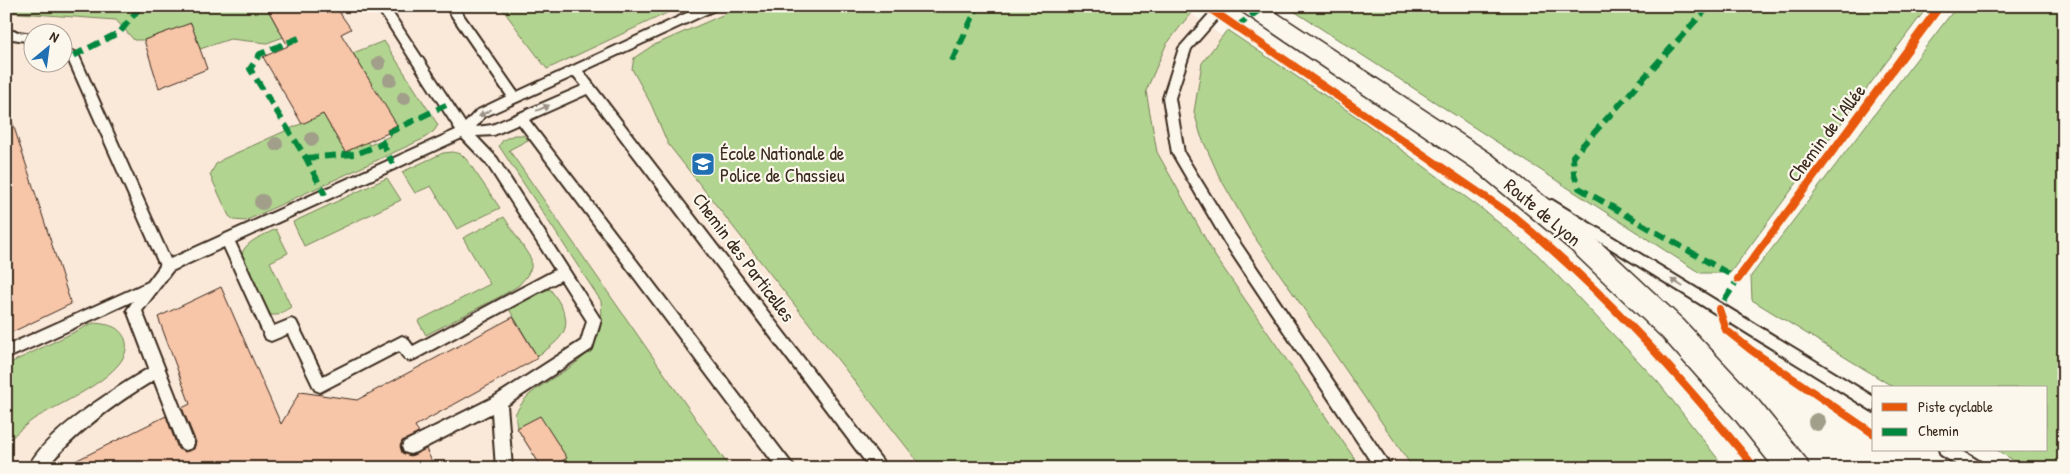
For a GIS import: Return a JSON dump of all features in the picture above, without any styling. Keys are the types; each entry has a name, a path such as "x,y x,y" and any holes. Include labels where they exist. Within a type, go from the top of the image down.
{"main road":[{"name":"Route de Lyon","path":"1249,6 1482,161 1580,241 1673,329 1746,409 1794,468"}],"lane":[{"path":"382,6 464,132 492,161 594,320 587,345 499,402 410,447"},
{"path":"451,6 515,98"},
{"path":"464,132 480,114 712,6"},
{"path":"1224,6 1206,23 1185,48 1169,98 1178,153 1229,238 1384,468"},
{"path":"6,34 22,36"},
{"path":"72,56 167,267"},
{"name":"Chemin des Particelles","path":"576,70 880,468"},
{"path":"186,443 134,310 167,267 464,132 494,130 590,88"},
{"path":"521,118 787,468"},
{"path":"1482,161 1872,404"},
{"path":"227,240 271,335 291,325 320,385 402,342 410,355 564,272"},
{"path":"6,352 152,286"},
{"path":"36,468 54,445 109,400 158,370"},
{"path":"499,402 504,468"},
{"path":"1950,452 1976,468"}],"shaded area":[{"name":"École Nationale de Police de Chassieu","path":"6,6 500,6 547,69 682,6 1181,6 1275,76 1724,468 6,468"}],"green space":[{"path":"6,6 266,6 280,32 286,30 289,35 267,43 230,39 200,49 191,24 144,40 134,40 116,20 6,12"},
{"path":"500,6 682,6 547,69"},
{"path":"743,6 1188,6 1193,10 1166,45 1146,91 1157,152 1215,256 1361,468 923,468 668,144 651,104 632,69 634,58 652,46"},
{"path":"1286,6 1928,6 1730,273 1700,273"},
{"path":"1957,6 2064,6 2064,468 2025,468 2000,452 2048,452 2048,386 1892,386 1752,300 1751,276"},
{"path":"1227,30 1357,117 1482,209 1537,254 1658,382 1725,468 1413,468 1251,232 1219,176 1201,136 1194,112 1202,63"},
{"path":"384,41 438,125 434,131 423,139 245,221 234,220 229,216 210,175 216,164 223,159 323,114 345,152 367,142 370,145 390,136 386,130 396,125 353,53"},
{"path":"514,135 523,135 528,140 509,150 730,468 542,468 517,428 515,414 529,395 569,368 591,349 598,336 601,321 601,301 499,146 503,140"},
{"path":"453,152 461,154 467,160 500,208 457,229 431,186 415,193 402,172 443,153"},
{"path":"387,178 401,200 304,246 293,222"},
{"path":"504,217 531,259 531,268 526,277 518,286 501,296 426,335 418,321 490,284 463,238"},
{"path":"276,229 288,253 270,262 291,307 278,315 270,315 264,307 241,257 243,251 250,243"},
{"path":"550,289 563,310 566,319 565,327 556,341 537,356 509,309 536,293"},
{"path":"93,323 112,326 122,334 125,339 126,352 119,364 107,376 91,387 31,421 14,435 6,445 6,365"}],"building":[{"path":"266,6 335,6 351,29 341,34 397,125 387,130 388,133 345,152 323,114 302,124 263,57 288,46"},
{"path":"191,23 207,69 159,88 144,40"},
{"path":"12,121 71,304 6,335 6,122"},
{"path":"221,287 281,424 300,392 357,400 513,317 538,358 415,426 419,433 402,441 400,446 402,453 411,456 426,449 435,468 61,468 166,416 178,449 185,452 194,449 196,442 182,408 190,404 158,317"},
{"path":"540,416 567,458 550,468 542,468 517,428"}],"marked path":[{"path":"73,56 120,32 141,6"},
{"path":"952,61 978,6"},
{"path":"1236,27 1265,6"},
{"path":"1709,6 1573,156 1574,174 1579,188 1738,279 1719,309"},
{"path":"299,38 260,54 250,69 306,158 325,195"},
{"path":"388,133 446,105"},
{"path":"381,140 393,164"},
{"path":"306,158 355,154 373,149 382,144"}],"cycle path":[{"path":"1206,6 1513,216 1547,244 1641,335 1700,401 1755,468"},
{"name":"Chemin de l'Allée","path":"1738,279 1940,6"},
{"path":"1719,309 1726,330 1751,350 1872,433"}],"place":[{"name":"École Nationale de Police de Chassieu","path":"703,164"}]}
